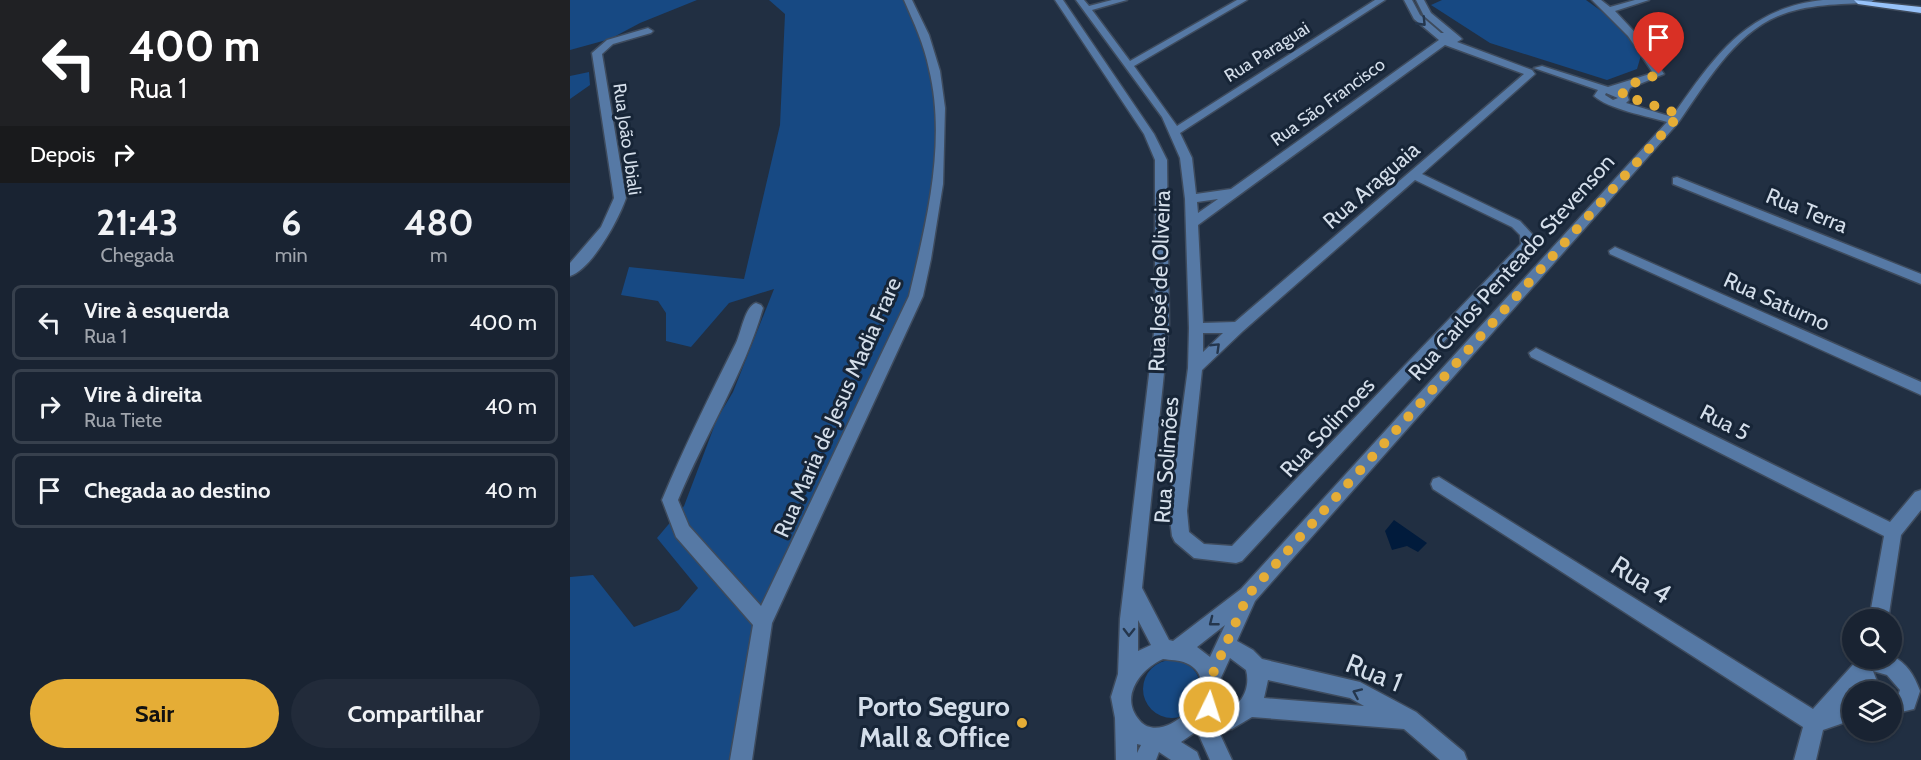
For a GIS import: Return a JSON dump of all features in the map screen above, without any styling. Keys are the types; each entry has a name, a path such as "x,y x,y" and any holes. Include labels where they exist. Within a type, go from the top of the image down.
{"main road":[{"path":"1895,0 1921,10"},
{"path":"1858,1 1921,10"}],"street":[{"name":"Rua Maria de Jesus Madia Frare","path":"741,760 763,622 916,296 925,256 937,184 940,126 932,52 908,0"},
{"name":"Rua José de Oliveira","path":"1059,0 1149,134 1161,160 1162,324 1133,590 1128,674"},
{"path":"1086,9 1125,0"},
{"path":"1124,60 1153,49 1243,0"},
{"name":"Rua Paraguai","path":"1175,132 1201,113 1381,0"},
{"path":"1408,0 1410,9 1424,26 1448,39 1533,71 1607,93 1622,95 1676,118"},
{"path":"1420,0 1427,14 1448,39"},
{"path":"1596,0 1609,10 1654,63 1659,74 1622,95 1607,93"},
{"path":"1609,10 1645,0"},
{"name":"Rua Carlos Penteado Stevenson","path":"1171,650 1248,595 1676,118 1699,85 1756,24 1771,15 1829,1 1870,0"},
{"name":"Rua Solimões","path":"1086,9 1167,117 1186,158 1191,199 1196,328 1195,368 1178,511 1181,536 1200,552 1236,555"},
{"name":"Rua João Ubiali","path":"570,271 585,257 614,219 620,198 597,53 610,42 648,31"},
{"name":"Rua São Francisco","path":"1192,223 1448,39"},
{"name":"Rua Araguaia","path":"1195,368 1238,327 1533,71"},
{"name":"Rua Paraguai","path":"1167,117 1201,113"},
{"name":"Rua Solimoes","path":"1236,555 1527,245 1526,234 1516,224 1415,175"},
{"name":"Rua Terra","path":"1677,181 1921,279"},
{"name":"Rua São Francisco","path":"1191,199 1233,192"},
{"name":"Rua Saturno","path":"1615,251 1921,389"},
{"path":"756,308 749,332 686,461 670,500 682,531 763,622"},
{"path":"1196,328 1238,327"},
{"name":"Rua 5","path":"1536,353 1893,532"},
{"name":"Rua 4","path":"1439,484 1815,722"},
{"path":"1882,609 1893,532 1921,497"},
{"path":"1133,590 1171,650"},
{"name":"Rua Carlos Penteado Stevenson","path":"1210,680 1248,595"},
{"path":"1204,719 1222,721 1240,715 1249,707 1256,694 1256,668 1249,659 1226,645"},
{"path":"1127,760 1122,694 1128,674 1137,662 1171,650 1192,655 1204,666 1210,680 1212,698 1204,719 1192,733 1154,748"},
{"name":"Rua 1","path":"1256,668 1353,689 1409,719 1456,760"},
{"path":"1804,760 1815,722 1861,669"},
{"path":"1902,671 1910,691 1906,702"},
{"path":"1249,707 1409,719"},
{"path":"1815,722 1842,713"},
{"path":"1124,716 1131,727 1154,748 1189,760"},
{"path":"1204,719 1221,760"}],"shaded area":[{"path":"570,0 697,0 640,23 610,39 570,50"},
{"path":"769,0 908,0 923,30 941,126 916,296 763,622 741,760 570,760 570,577 593,575 634,627 679,610 698,588 657,538 684,506 717,419 733,392 774,289 729,303 691,347 666,341 666,313 658,301 621,295 629,267 744,279 780,125 785,14"},
{"path":"1442,0 1586,0 1604,13 1642,52 1637,69 1607,80 1490,43 1431,5"},
{"path":"589,72 590,85 570,99 570,76"},
{"path":"1394,520 1427,543 1418,552 1407,546 1392,550 1385,531"},
{"path":"1166,660 1178,660 1193,668 1201,683 1201,695 1193,710 1178,718 1166,718 1151,710 1143,695 1143,683 1151,668"}],"place":[{"name":"Porto Seguro Mall & Office","path":"1022,723"}],"route":[{"path":"1209,707 1212,698 1210,680 1248,595 1679,114 1622,95 1626,86 1659,74"}]}
